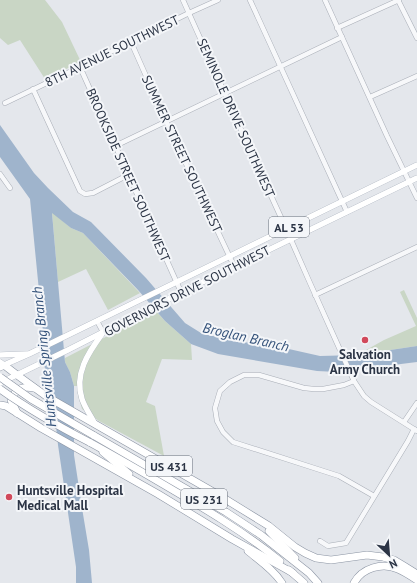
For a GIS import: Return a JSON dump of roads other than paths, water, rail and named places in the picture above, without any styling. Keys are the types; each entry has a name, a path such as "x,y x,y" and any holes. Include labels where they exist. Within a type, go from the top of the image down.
{"highway":[{"name":"US 431","path":"1,365 46,396 191,478 255,517 309,573"},
{"name":"US 231","path":"0,377 31,399 226,512 261,535 309,573 318,583"},
{"path":"17,414 11,400 13,394 20,388 36,388"},
{"name":"US 231","path":"0,389 60,427 115,456 228,523 261,546 304,583"},
{"name":"US 431","path":"2,404 232,539 293,573"},
{"path":"91,443 144,486"},
{"path":"255,517 310,556 331,560 367,555 383,557 394,560 417,574"},
{"path":"232,539 273,572 282,583"},
{"path":"354,583 364,572 383,566 399,569 417,580"}],"main road":[{"name":"GOVERNORS DRIVE SOUTHWEST","path":"1,365 42,348 417,165"},
{"name":"GOVERNORS DRIVE SOUTHWEST","path":"0,383 181,292 417,178"},
{"path":"95,424 83,400 79,383 80,374 85,360 103,332"},
{"path":"0,354 29,354"}],"street":[{"name":"SEMINOLE DRIVE SOUTHWEST","path":"183,0 256,164 287,228 354,381 364,396 371,402 416,430"},
{"name":"8TH AVENUE SOUTHWEST","path":"5,103 218,0"},
{"path":"250,0 347,212"},
{"path":"324,0 417,198"},
{"path":"337,28 399,0 417,38"},
{"path":"115,146 342,37"},
{"name":"SUMMER STREET SOUTHWEST","path":"131,42 166,121 234,266"},
{"name":"BROOKSIDE STREET SOUTHWEST","path":"80,68 181,292"},
{"path":"370,97 417,76"},
{"path":"33,89 80,191 85,194 93,193 128,175"},
{"path":"0,174 10,188"},
{"path":"316,295 417,246"},
{"path":"97,321 103,332"},
{"path":"354,381 344,385 314,389 304,388 259,375 244,374 230,382 220,391 215,408 217,421 223,432 233,442 339,476 374,496"},
{"path":"404,422 417,403"},
{"path":"320,541 328,546 346,543 416,430"}],"water":[{"name":"Huntsville Spring Branch","path":"0,125 34,173 48,188 73,212 91,222 146,278 185,323 201,333 233,341 271,345 320,356 357,355 417,346 417,362 337,372 317,371 218,354 191,344 165,321 138,290 83,233 71,228 52,213 65,362 74,386 74,455 89,550 92,583 76,583 76,567 58,445 51,380 45,369 40,337 43,332 30,199 0,157"}],"place":[{"name":"Salvation Army Church","path":"365,340"},
{"name":"Huntsville Hospital Medical Mall","path":"9,497"}],"water label":[{"name":"Broglan Branch","path":"246,337"}]}
